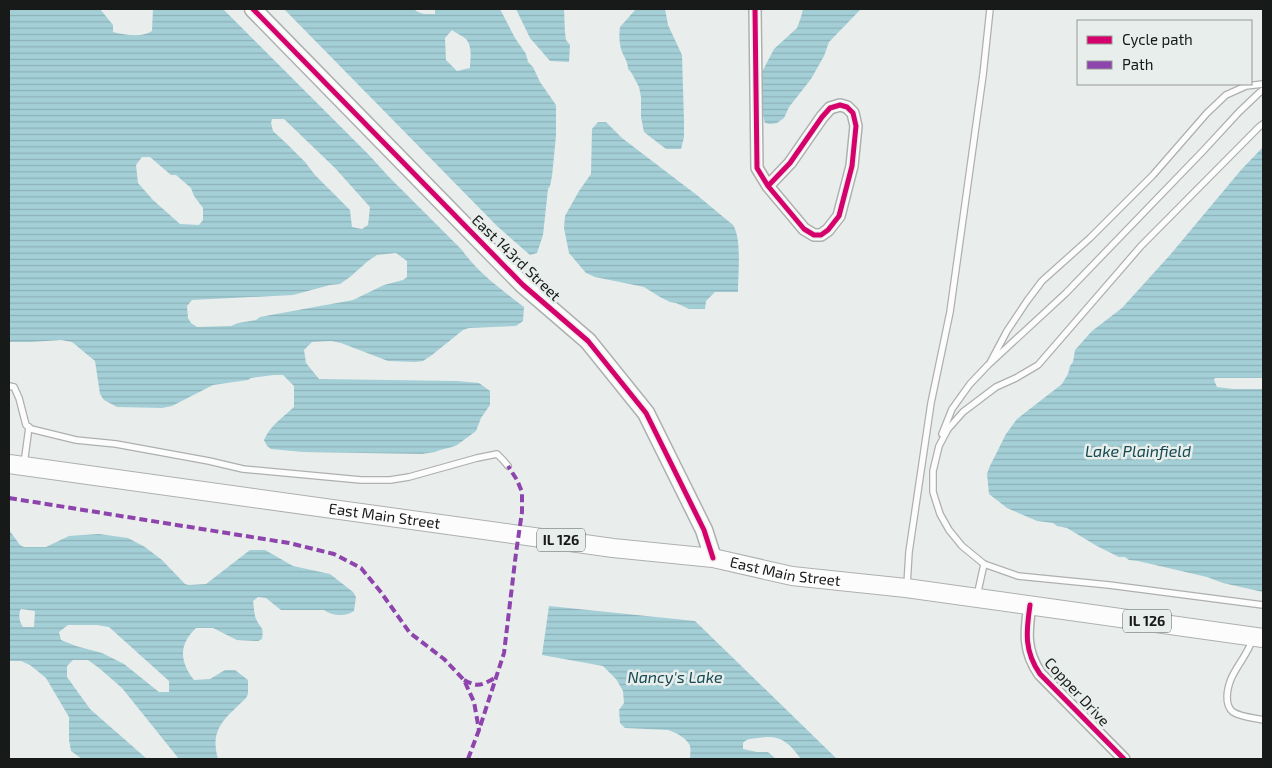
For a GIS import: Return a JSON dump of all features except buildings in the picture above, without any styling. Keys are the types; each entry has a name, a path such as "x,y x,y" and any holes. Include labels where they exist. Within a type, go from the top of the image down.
{"main road":[{"name":"East Main Street","path":"16,465 613,548 713,558 792,576 906,588 1258,637"}],"street":[{"name":"East 143rd Street","path":"253,9 523,285 588,341 646,413 704,530 713,558"},
{"path":"755,9 757,168 768,186 804,229 814,235 821,235 828,230 839,216 852,166 856,126 853,113 848,107 840,105 830,108 790,163 768,186"},
{"name":"Copper Drive","path":"1030,605 1026,627 1027,643 1029,655 1034,665 1040,674 1124,759"}],"lane":[{"path":"906,588 909,552 931,403 950,312 983,75 990,9"},
{"path":"988,365 1007,331 1042,282 1090,238 1153,175 1207,113 1226,95 1246,86 1263,84"},
{"path":"1263,90 1239,112 1066,293 970,384 952,409 944,428 933,471 933,492 940,514 949,530 962,546 984,564 1018,576 1109,585 1263,605"},
{"path":"939,446 948,429 964,412 996,387 1038,365 1141,246 1263,124"},
{"path":"9,386 14,386 26,425 31,430 76,440 116,444 200,459 243,469 361,480 390,480 409,477 497,454 508,466"},
{"path":"16,465 29,427"},
{"path":"976,598 984,564"},
{"path":"1258,637 1230,680 1227,699 1228,707 1233,712 1263,720"}],"water":[{"path":"9,9 100,9 113,25 113,32 143,35 152,31 153,9 223,9 368,154 483,274 524,307 523,321 516,326 469,328 463,330 423,361 388,361 331,341 312,342 304,350 306,363 319,379 457,381 479,383 490,391 490,405 481,418 476,431 457,445 422,454 303,452 271,449 264,440 277,422 294,407 294,386 283,375 251,378 213,385 172,406 162,408 117,407 104,400 100,394 95,361 72,342 61,340 9,342","holes":["272,119 284,119 335,168 370,207 368,225 362,229 352,227 350,210 273,131","142,157 150,157 171,175 176,175 191,188 194,196 203,208 203,220 199,225 180,224 153,200 138,183 136,165","396,253 407,261 407,277 403,280 384,285 353,300 260,317 256,320 231,326 197,327 188,318 187,306 192,300 293,295 340,284 377,255"]},
{"path":"284,9 414,9 421,13 435,14 435,9 500,9 515,38 526,54 528,62 556,105 556,136 543,235 537,253 530,255 497,226","holes":["452,30 465,38 470,46 470,68 457,71 446,60 445,38"]},
{"path":"516,9 564,9 566,40 570,45 569,62 550,61 530,38"},
{"path":"636,9 665,9 668,25 682,55 684,137 681,149 666,149 644,132 639,87 628,69 621,49 619,35 620,27"},
{"path":"803,9 861,9 829,42 824,56 811,79 789,107 784,118 777,123 765,123 762,111 762,72 774,49 797,28"},
{"path":"598,122 606,122 622,138 733,225 739,248 738,292 715,292 706,301 705,309 689,309 670,302 644,287 595,277 586,273 569,253 564,228 565,216 591,174 592,129"},
{"name":"Lake Plainfield","path":"1263,147 1263,378 1215,378 1214,380 1217,387 1263,389 1263,592 1119,557 1067,528 1053,523 1037,521 1007,508 989,494 987,474 1006,434 1017,419 1062,384 1073,362 1075,350 1092,331 1122,308"},
{"path":"9,530 20,545 24,547 46,547 69,536 99,534 128,538 145,547 162,560 185,584 189,585 206,584 250,550 265,550 293,566 330,574 353,592 356,597 354,611 339,615 331,614 324,610 281,610 266,598 258,597 253,601 255,617 262,629 263,635 262,639 258,641 237,640 213,628 196,628 190,634 183,654 186,667 194,680 210,679 225,670 235,670 248,680 248,694 246,698 226,718 218,731 216,748 218,759 179,759 122,688 88,660 73,660 67,666 67,677 90,709 147,759 82,759 71,751 69,717 46,678 30,665 21,661 9,661","holes":["21,609 35,611 34,627 23,627 19,618","68,625 109,627 169,681 169,692 159,692 124,664 102,653 61,640 59,632"]},
{"name":"Nancy's Lake","path":"549,606 695,621 837,759 801,759 788,744 778,738 766,737 746,740 743,743 743,749 768,752 776,759 690,759 688,743 674,732 668,730 625,728 620,723 619,710 624,703 623,691 616,679 603,666 542,655"}],"marked path":[{"path":"468,759 504,653 522,512 522,492 508,466"},
{"path":"9,498 289,543 334,554 361,568 410,633 444,659 464,680 474,702 479,730"},
{"path":"464,680 480,685 495,678"}],"cycle path":[{"path":"253,9 523,285 588,341 646,413 704,530 713,558"},
{"path":"755,9 757,168 768,186 804,229 814,235 821,235 828,230 839,216 852,166 856,126 853,113 847,107 840,105 830,108 790,163 768,186"},
{"path":"1030,605 1028,641 1035,666 1040,674 1124,759"}]}
